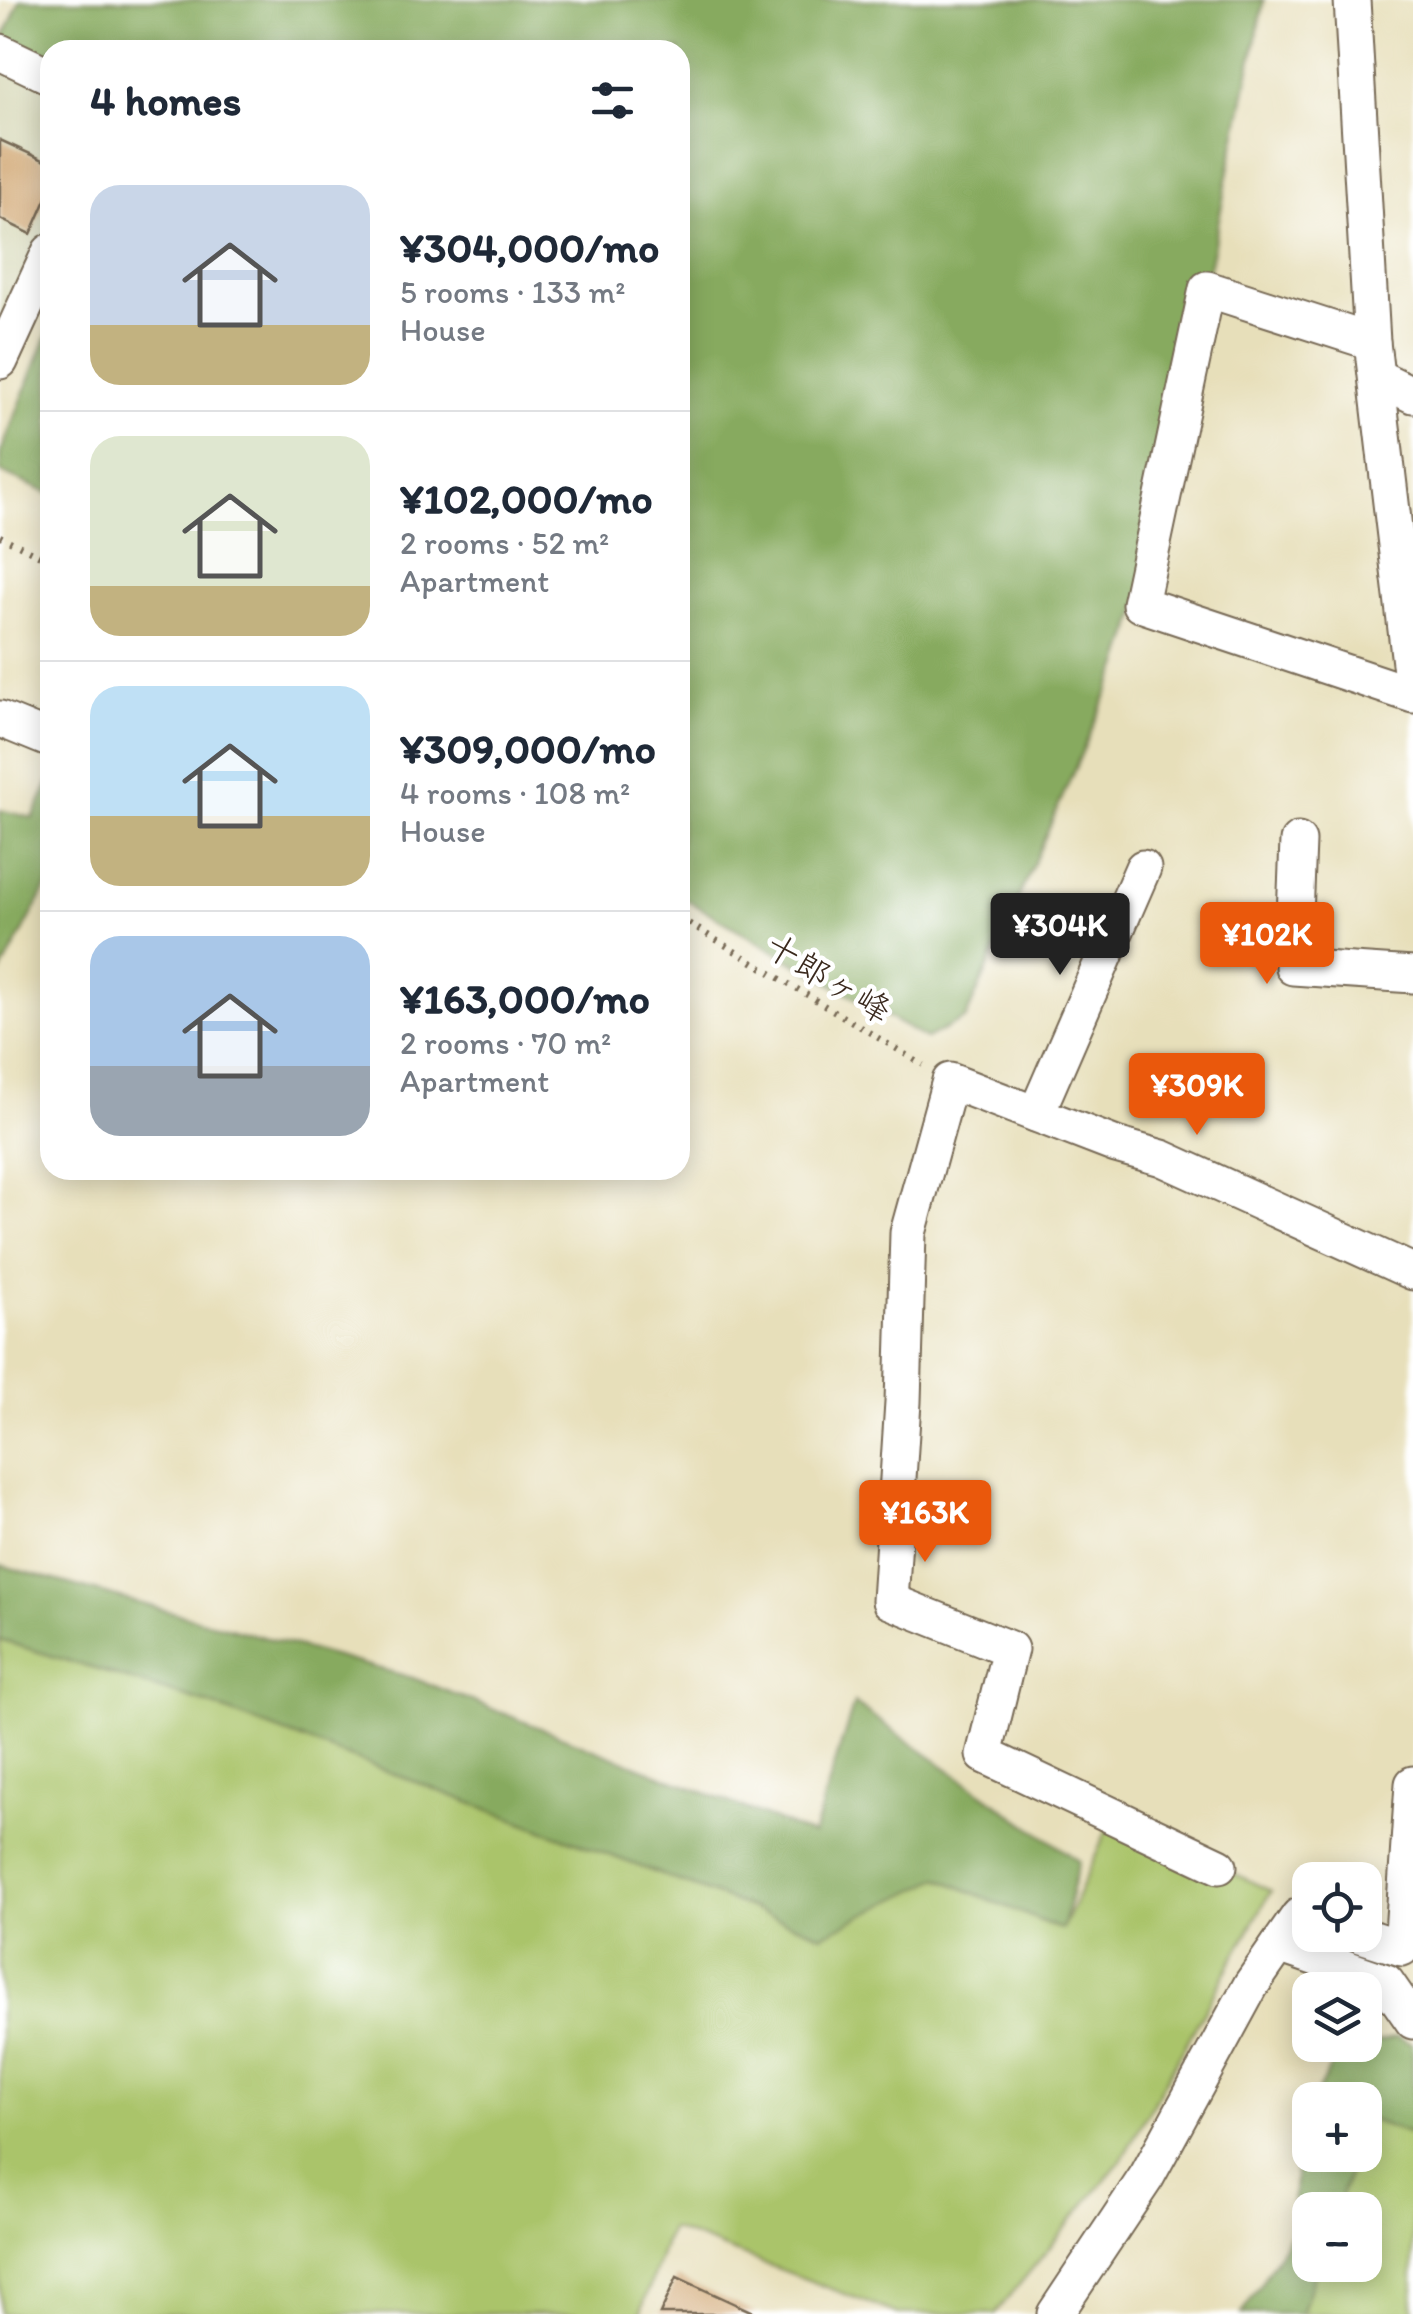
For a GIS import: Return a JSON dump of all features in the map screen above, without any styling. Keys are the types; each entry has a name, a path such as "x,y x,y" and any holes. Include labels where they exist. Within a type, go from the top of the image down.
{"street":[{"path":"1352,0 1372,342 1413,692 1140,604 1206,289 1372,342"},
{"path":"0,52 40,71"},
{"path":"0,361 40,274"},
{"path":"1377,377 1413,395"},
{"path":"0,719 40,735"},
{"path":"1298,841 1293,967 1413,975"},
{"path":"1036,1114 1143,868"},
{"path":"1219,1866 984,1755 1010,1649 890,1601 908,1233 950,1081 1116,1146 1162,1158 1413,1272"},
{"path":"1386,1982 1402,1948 1413,1784"},
{"path":"1055,2314 1147,2176 1251,1985 1292,1927"},
{"path":"1382,1942 1402,1948"},
{"path":"1279,1945 1386,1982 1413,2021"}],"path":[{"path":"0,536 40,556"},
{"name":"十郎ヶ峰","path":"690,924 950,1081"}],"shaded area":[{"path":"0,67 40,85 40,268 0,358"}],"green space":[{"path":"20,0 1264,0 1140,604 1120,665 966,1018 926,1039 690,902 690,40 40,40 40,55 4,37"},
{"path":"40,353 40,490 0,472 0,454"},
{"path":"40,803 40,900 0,975 0,810 33,818"},
{"path":"0,1565 413,1678 813,1835 854,1703 1079,1861 1062,1930 939,1878 822,1935 206,1703 0,1640"},
{"path":"0,1640 206,1703 822,1935 939,1878 1062,1930 1113,1816 1271,1891 1122,2159 995,2314 898,2314 670,2228 640,2314 0,2314"},
{"path":"1396,2037 1413,2044 1413,2135 1382,2124 1382,2082 1323,2082 1333,2062 1382,2062 1382,2041"},
{"path":"1382,2124 1413,2135 1413,2314 1301,2314 1311,2282 1382,2282 1382,2192 1342,2192 1349,2172 1382,2172"},
{"path":"1296,2172 1349,2172 1342,2192 1294,2192"},
{"path":"1292,2220 1292,2282 1311,2282 1301,2314 1242,2314 1291,2234"}],"building":[{"path":"0,140 40,158 40,214 31,234 0,219"},
{"path":"677,2277 757,2314 660,2314"}]}
